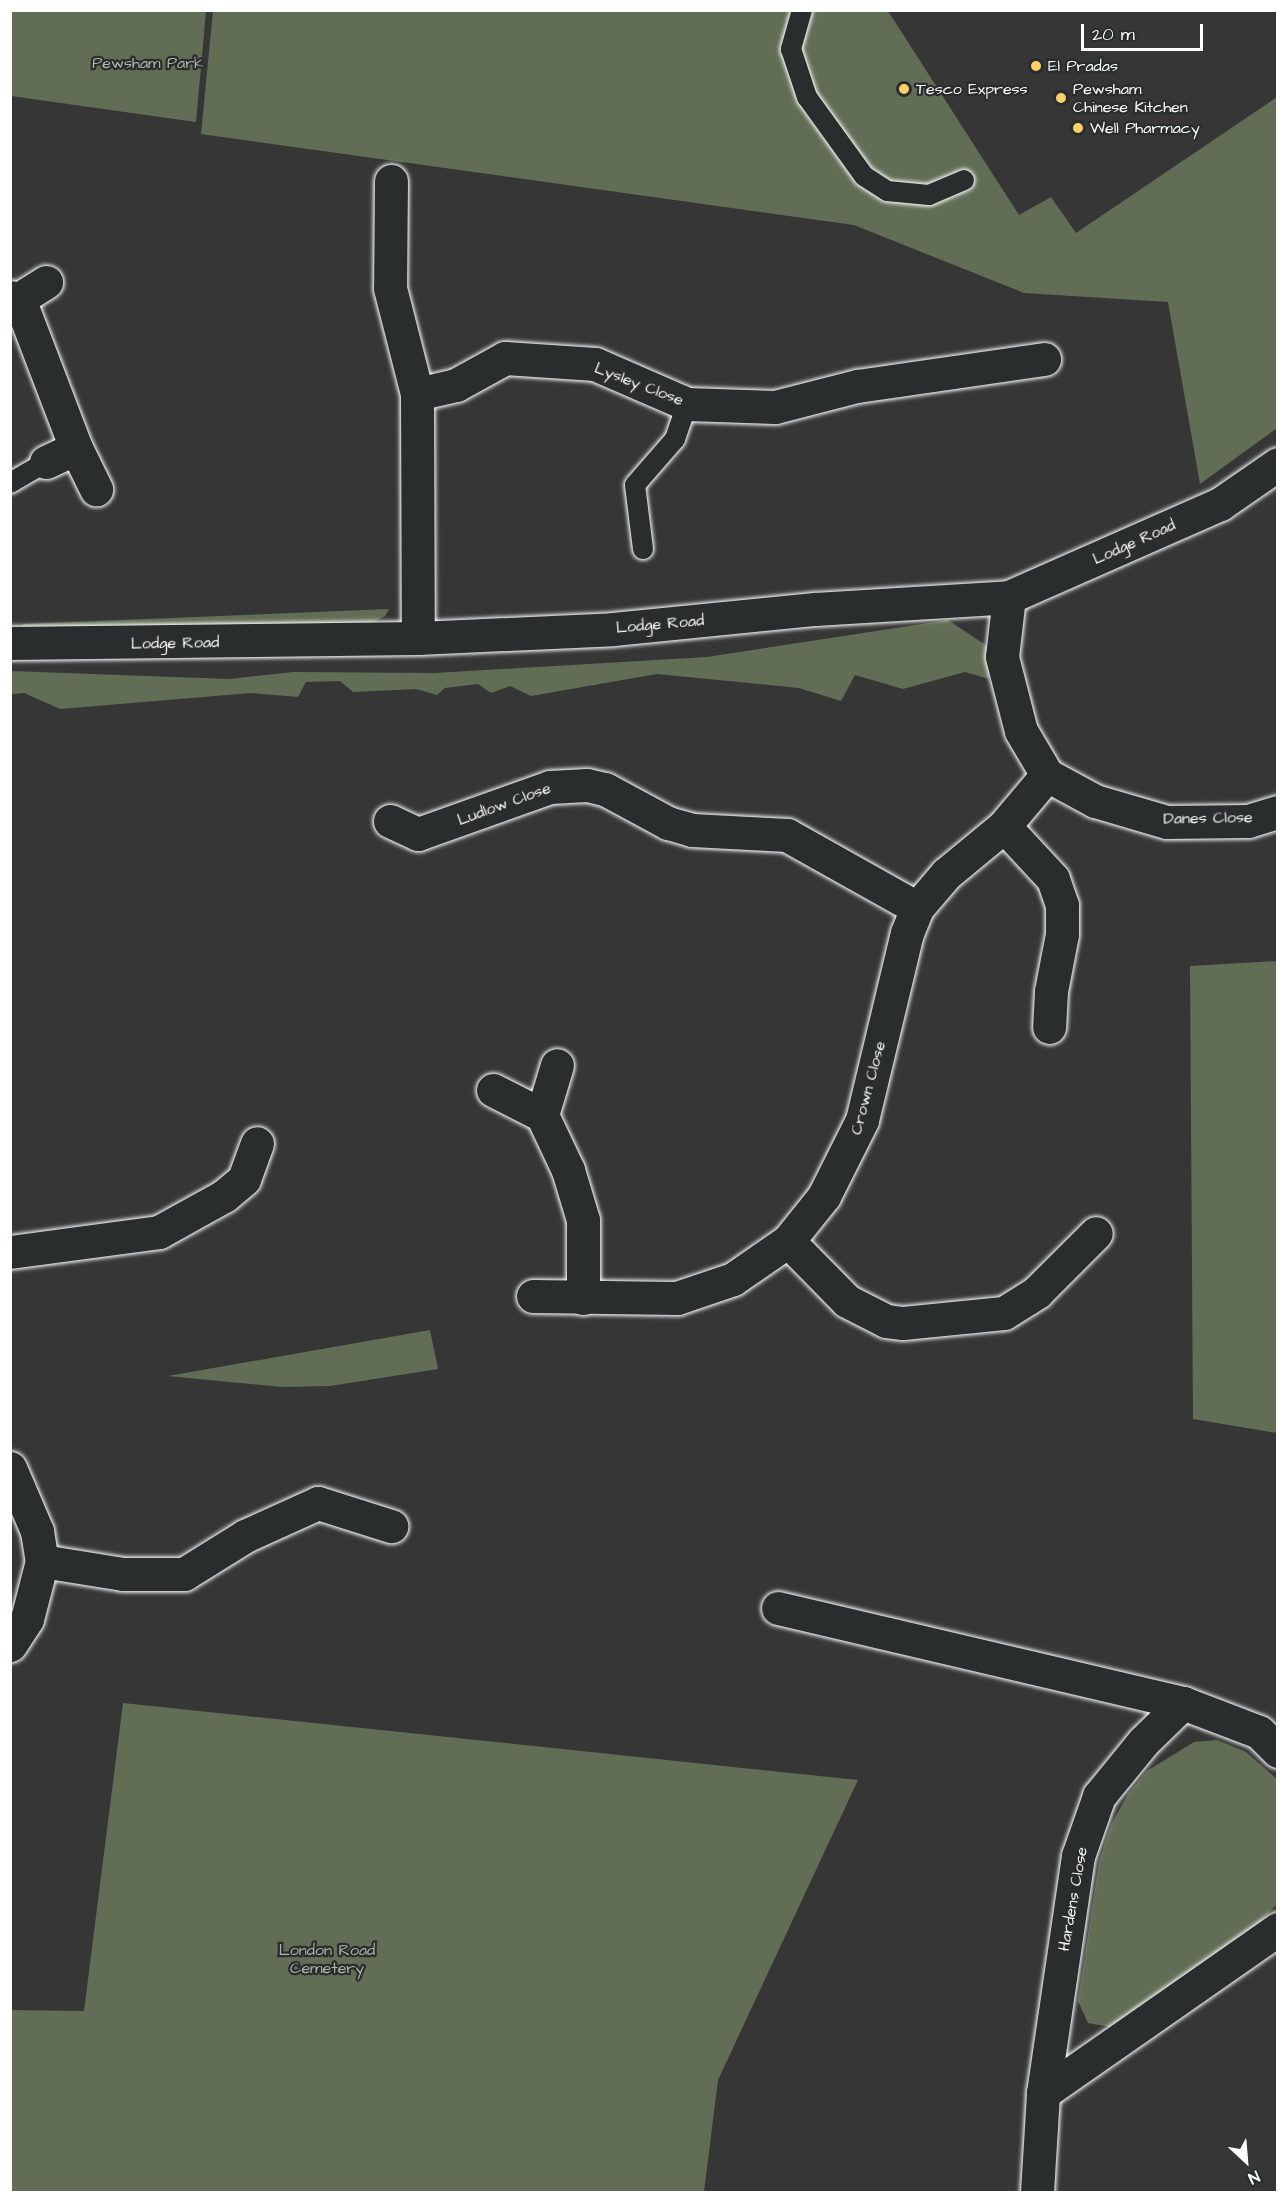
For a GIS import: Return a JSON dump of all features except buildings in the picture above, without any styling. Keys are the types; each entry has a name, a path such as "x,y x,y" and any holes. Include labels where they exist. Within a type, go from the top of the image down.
{"street":[{"path":"391,181 390,288 417,394 418,638"},
{"path":"25,293 76,448 96,489"},
{"name":"Lysley Close","path":"417,394 456,384 505,358 595,364 687,404 775,407 857,386 1044,359"},
{"path":"46,462 76,448"},
{"name":"Lodge Road","path":"10,643 418,638 613,629 815,609 1009,597 1220,504 1278,464"},
{"path":"1009,597 1002,657 1021,731 1047,775"},
{"name":"Danes Close","path":"1047,775 1095,801 1167,822 1248,821 1278,812"},
{"name":"Crown Close","path":"533,1296 650,1300 705,1291 733,1279 788,1240 824,1196 862,1120 907,933 916,908 946,874 1004,826 1047,775"},
{"name":"Ludlow Close","path":"408,837 550,786 587,785 605,789 668,823 692,830 787,834 916,908"},
{"path":"1004,826 1053,879 1062,905 1062,933 1051,991 1048,1027"},
{"path":"542,1115 557,1065"},
{"path":"493,1090 542,1115 578,1192 583,1220 583,1298"},
{"path":"10,1252 159,1232 224,1196 244,1179 257,1143"},
{"path":"788,1240 847,1301 886,1321 903,1323 1004,1313 1037,1292 1096,1233"},
{"path":"10,1468 37,1531 42,1561 16,1628"},
{"path":"42,1561 123,1574 184,1574 245,1536 318,1503 391,1526"},
{"path":"778,1608 1183,1703 1259,1732 1278,1751"},
{"name":"Hardens Close","path":"1037,2193 1042,2093 1078,1856 1099,1796 1143,1742 1183,1703"},
{"path":"1042,2093 1278,1929"}],"lane":[{"path":"802,10 791,49 807,97 864,176 887,191 929,195 964,180"},
{"path":"643,549 635,485 675,439 687,404"},
{"path":"10,483 46,462"}],"green space":[{"name":"Pewsham Park","path":"10,11 206,11 196,122 11,96"},
{"path":"213,11 888,11 1019,215 1051,197 1076,233 1277,97 1277,428 1200,484 1168,302 1024,293 854,225 201,134"},
{"path":"389,609 385,616 368,625 17,629 24,624"},
{"path":"948,620 987,646 989,679 965,672 903,689 855,675 841,701 799,688 657,674 531,696 510,686 491,693 478,684 445,688 437,695 416,689 353,692 340,681 306,682 298,697 251,693 60,709 24,693 11,694 11,671 229,679 293,672 435,673 707,657"},
{"path":"1278,961 1277,1433 1193,1419 1190,966"},
{"path":"430,1330 438,1369 330,1386 283,1387 168,1376"},
{"name":"London Road Cemetery","path":"123,1703 858,1780 718,2080 704,2192 11,2192 11,2010 84,2011"},
{"path":"1217,1740 1246,1752 1277,1779 1277,1904 1256,1926 1110,2027 1088,2023 1078,2001 1099,1861 1111,1825 1128,1794 1147,1771 1194,1742"}],"place":[{"name":"El Pradas","path":"1036,66"},
{"name":"Tesco Express","path":"904,89"},
{"name":"Pewsham Chinese Kitchen","path":"1061,98"},
{"name":"Well Pharmacy","path":"1078,128"}]}
